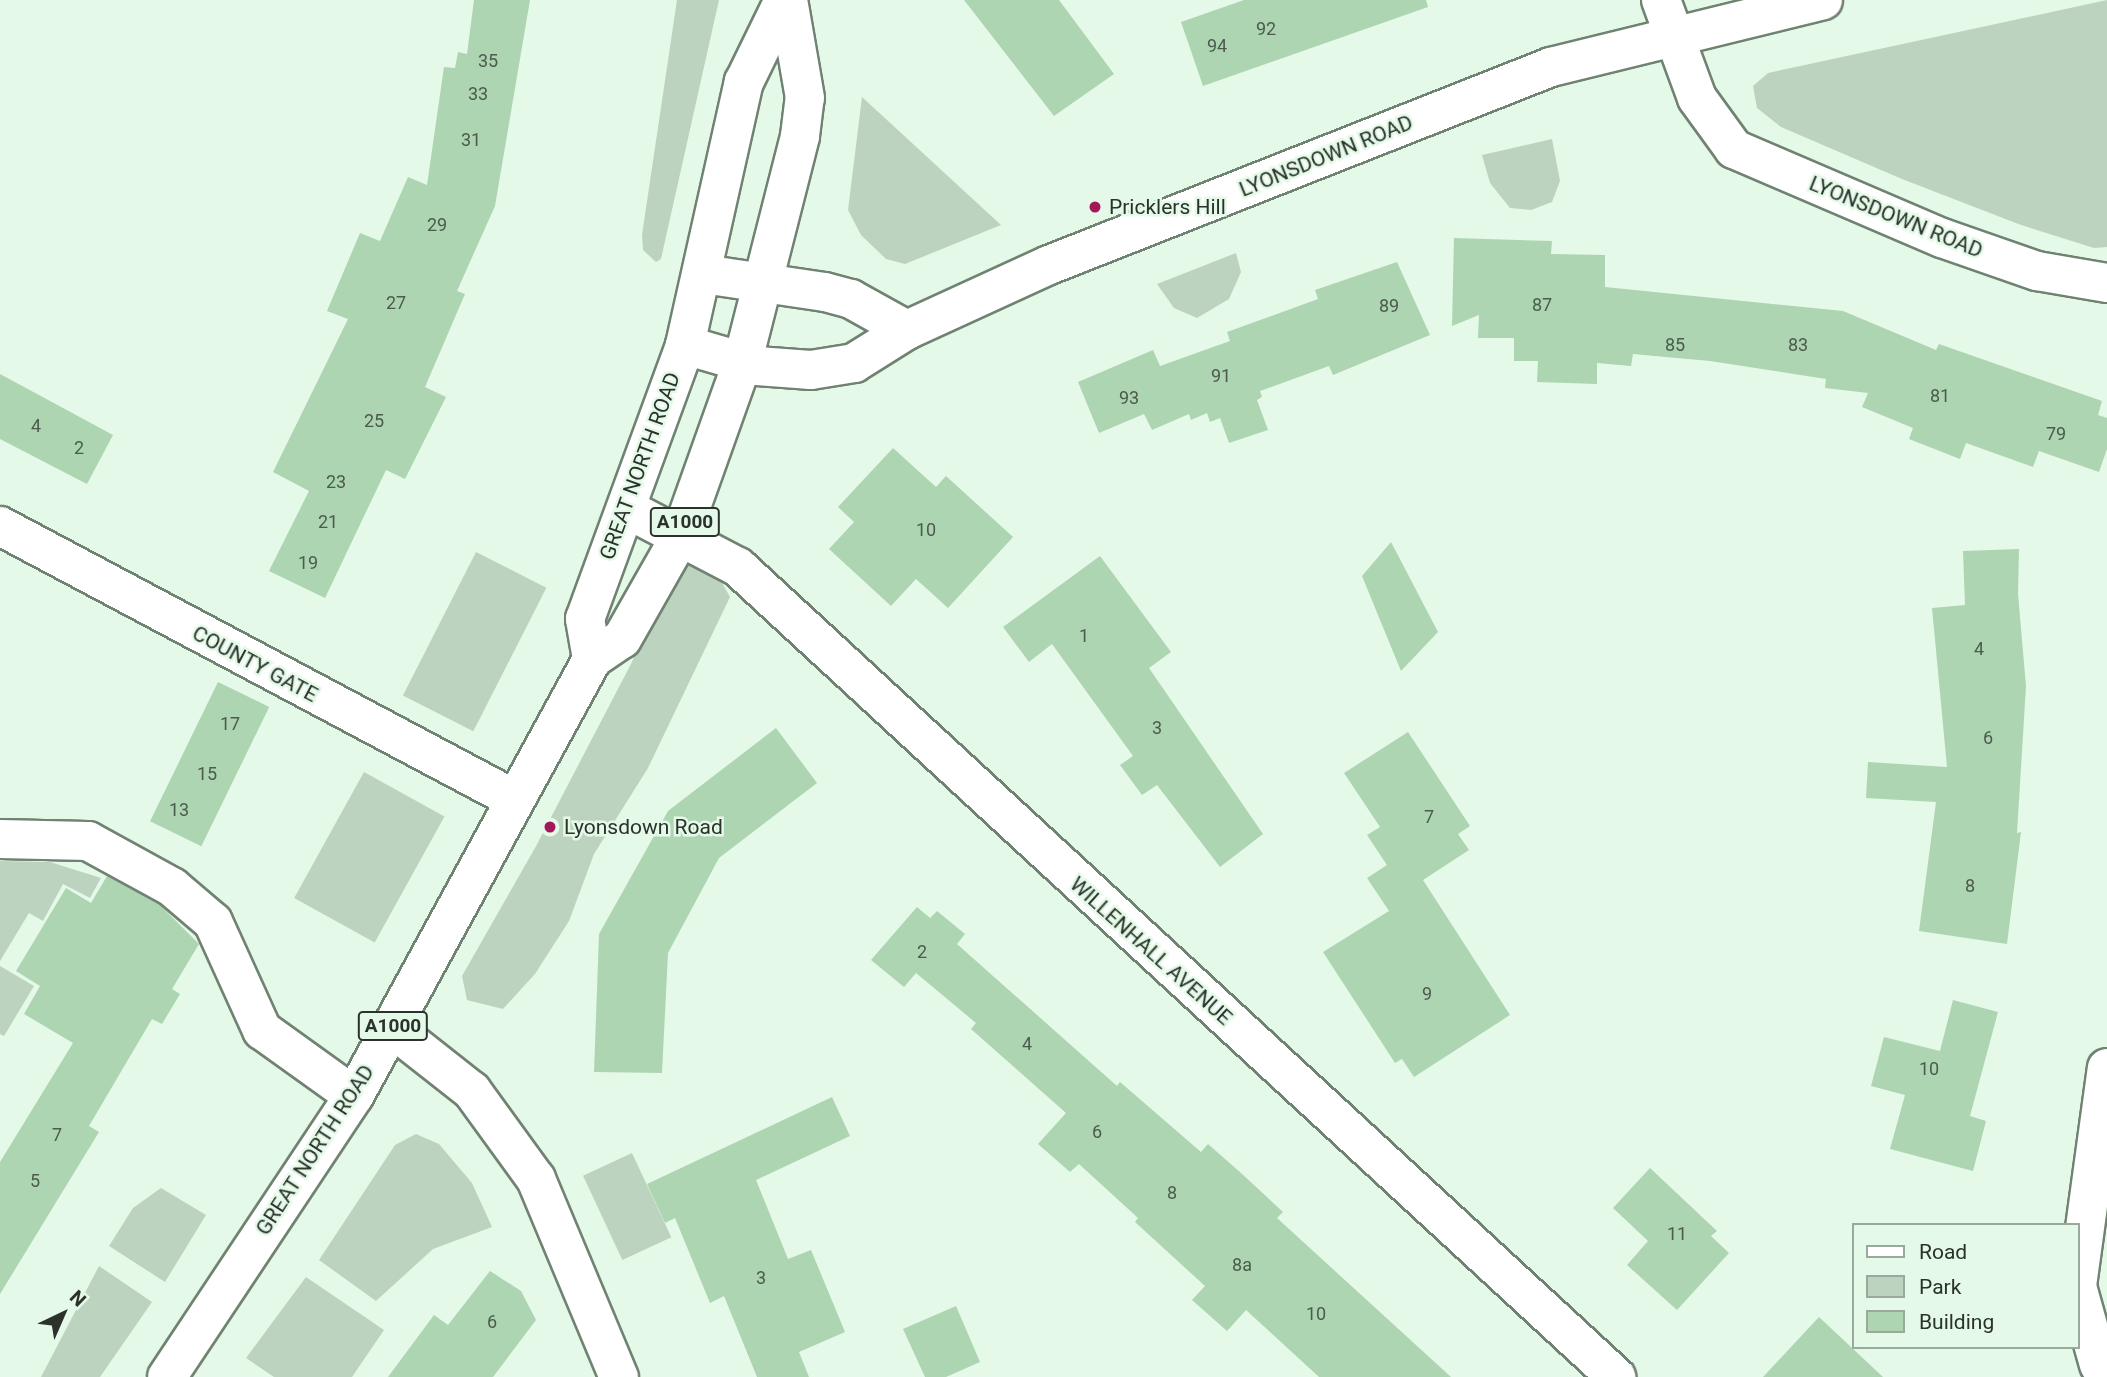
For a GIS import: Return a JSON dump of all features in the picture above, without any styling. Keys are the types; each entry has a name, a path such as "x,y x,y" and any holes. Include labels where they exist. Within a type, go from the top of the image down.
{"main road":[{"name":"A1000","path":"703,274 744,82 786,0"},
{"name":"A1000","path":"761,283 804,105 786,0"},
{"path":"1661,0 1675,35"},
{"name":"LYONSDOWN ROAD","path":"685,345 742,364 811,370 854,363 907,330 1048,265 1551,67 1823,0"},
{"name":"LYONSDOWN ROAD","path":"1675,35 1697,98 1734,149 1942,238 2037,271 2107,283"},
{"path":"703,274 851,299 907,330"},
{"name":"GREAT NORTH ROAD","path":"592,659 585,619 685,345 703,274"},
{"name":"GREAT NORTH ROAD","path":"167,1377 354,1096 512,798 592,659 622,639 681,535 742,364 761,283"},
{"name":"WILLENHALL AVENUE","path":"627,509 738,567 1616,1377"},
{"name":"COUNTY GATE","path":"0,526 512,798"},
{"path":"0,839 88,841 173,887 213,922 262,1030 354,1096"},
{"path":"392,1028 472,1091 536,1179 619,1377"},
{"path":"2079,1271 2107,1068"},
{"path":"2079,1295 2096,1368"}],"green space":[{"path":"677,0 719,0 661,259 656,262 643,250 642,235"},
{"path":"2107,0 2107,247 2094,248 2021,225 1902,179 1781,127 1757,108 1753,86 1768,73"},
{"path":"862,97 1001,225 905,264 886,259 861,235 848,210"},
{"path":"1552,139 1560,181 1552,202 1531,210 1510,208 1490,183 1482,155"},
{"path":"1236,253 1241,272 1229,299 1197,318 1174,308 1157,284"},
{"path":"476,552 546,588 473,731 403,695"},
{"path":"687,561 716,572 730,597 648,768 594,854 569,921 535,974 503,1009 467,1000 462,976 535,848 632,662 663,584"},
{"path":"364,772 444,817 375,943 294,898"},
{"path":"0,861 50,862 101,878 90,898 63,884 43,921 29,913 0,961"},
{"path":"0,966 34,986 4,1036 0,1034"},
{"path":"416,1134 439,1144 472,1183 492,1227 433,1249 376,1301 319,1260 395,1145"},
{"path":"632,1153 671,1237 622,1260 583,1176"},
{"path":"161,1188 206,1215 165,1282 109,1246 133,1208"},
{"path":"99,1266 152,1302 100,1377 41,1377"},
{"path":"306,1277 384,1330 352,1377 274,1377 246,1358"}],"building":[{"path":"474,0 530,0 495,206 457,291 465,294 425,387 446,397 405,479 386,470 325,598 269,571 309,491 273,472 348,319 327,311 360,233 380,241 408,177 427,185 444,67 455,68 458,52 467,54"},
{"path":"964,0 1059,0 1114,74 1054,116"},
{"path":"1244,0 1426,0 1428,7 1203,86 1181,22"},
{"path":"1454,238 1552,241 1551,254 1605,255 1605,287 1843,311 1936,350 1939,344 2102,401 2098,415 2107,418 2107,449 2099,472 2039,451 2033,467 1966,443 1960,459 1909,439 1913,428 1862,407 1868,393 1825,388 1826,379 1710,361 1633,354 1631,366 1597,363 1597,384 1537,382 1538,361 1514,361 1514,338 1478,338 1479,315 1452,326"},
{"path":"1397,262 1430,335 1333,375 1329,366 1260,391 1262,397 1257,400 1268,430 1229,443 1220,418 1210,422 1207,413 1191,420 1189,414 1152,430 1144,414 1099,433 1078,382 1153,350 1160,366 1230,341 1227,332 1318,299 1315,290"},
{"path":"0,374 113,435 87,484 0,439"},
{"path":"893,448 936,487 946,476 1013,537 948,608 916,579 891,606 829,549 854,522 838,507"},
{"path":"1391,542 1438,632 1401,671 1362,576"},
{"path":"2019,549 2018,594 2026,686 2017,833 2021,832 2007,944 1919,931 1936,802 1866,798 1868,762 1947,767 1932,608 1965,605 1963,551"},
{"path":"1100,556 1171,652 1149,668 1263,834 1220,867 1157,785 1142,795 1120,765 1133,756 1052,644 1029,662 1003,627"},
{"path":"218,682 269,707 201,846 150,821"},
{"path":"776,728 817,783 719,858 668,953 662,1073 594,1072 599,934 668,811"},
{"path":"1408,732 1470,826 1458,834 1469,850 1423,880 1510,1015 1414,1077 1402,1059 1395,1063 1323,952 1389,911 1367,878 1387,865 1367,835 1380,827 1344,773"},
{"path":"107,876 160,905 199,944 172,989 180,994 162,1024 152,1019 89,1126 99,1132 0,1294 0,1162 73,1043 24,1014 40,986 16,971 66,888 91,903"},
{"path":"917,907 930,918 937,911 965,934 957,944 1117,1086 1120,1082 1201,1152 1208,1144 1241,1173 1283,1212 1277,1218 1451,1377 1319,1377 1246,1310 1227,1331 1192,1300 1205,1286 1135,1222 1138,1218 1079,1164 1070,1172 1038,1144 1066,1113 971,1029 976,1023 916,973 904,987 871,960"},
{"path":"1953,1000 1998,1012 1970,1116 1986,1121 1973,1171 1890,1149 1905,1095 1871,1086 1884,1037 1940,1051"},
{"path":"832,1097 850,1136 756,1180 788,1259 811,1250 845,1332 799,1352 809,1377 757,1377 724,1296 710,1303 675,1218 665,1223 647,1184"},
{"path":"1650,1168 1717,1231 1711,1236 1729,1253 1677,1310 1627,1265 1648,1241 1613,1208"},
{"path":"490,1271 521,1291 536,1320 493,1377 388,1377 434,1315 448,1325"},
{"path":"956,1306 980,1362 946,1377 925,1377 903,1329"},
{"path":"1819,1317 1883,1377 1763,1377"}],"place":[{"name":"Pricklers Hill","path":"1095,207"},
{"name":"Lyonsdown Road","path":"550,827"}]}
